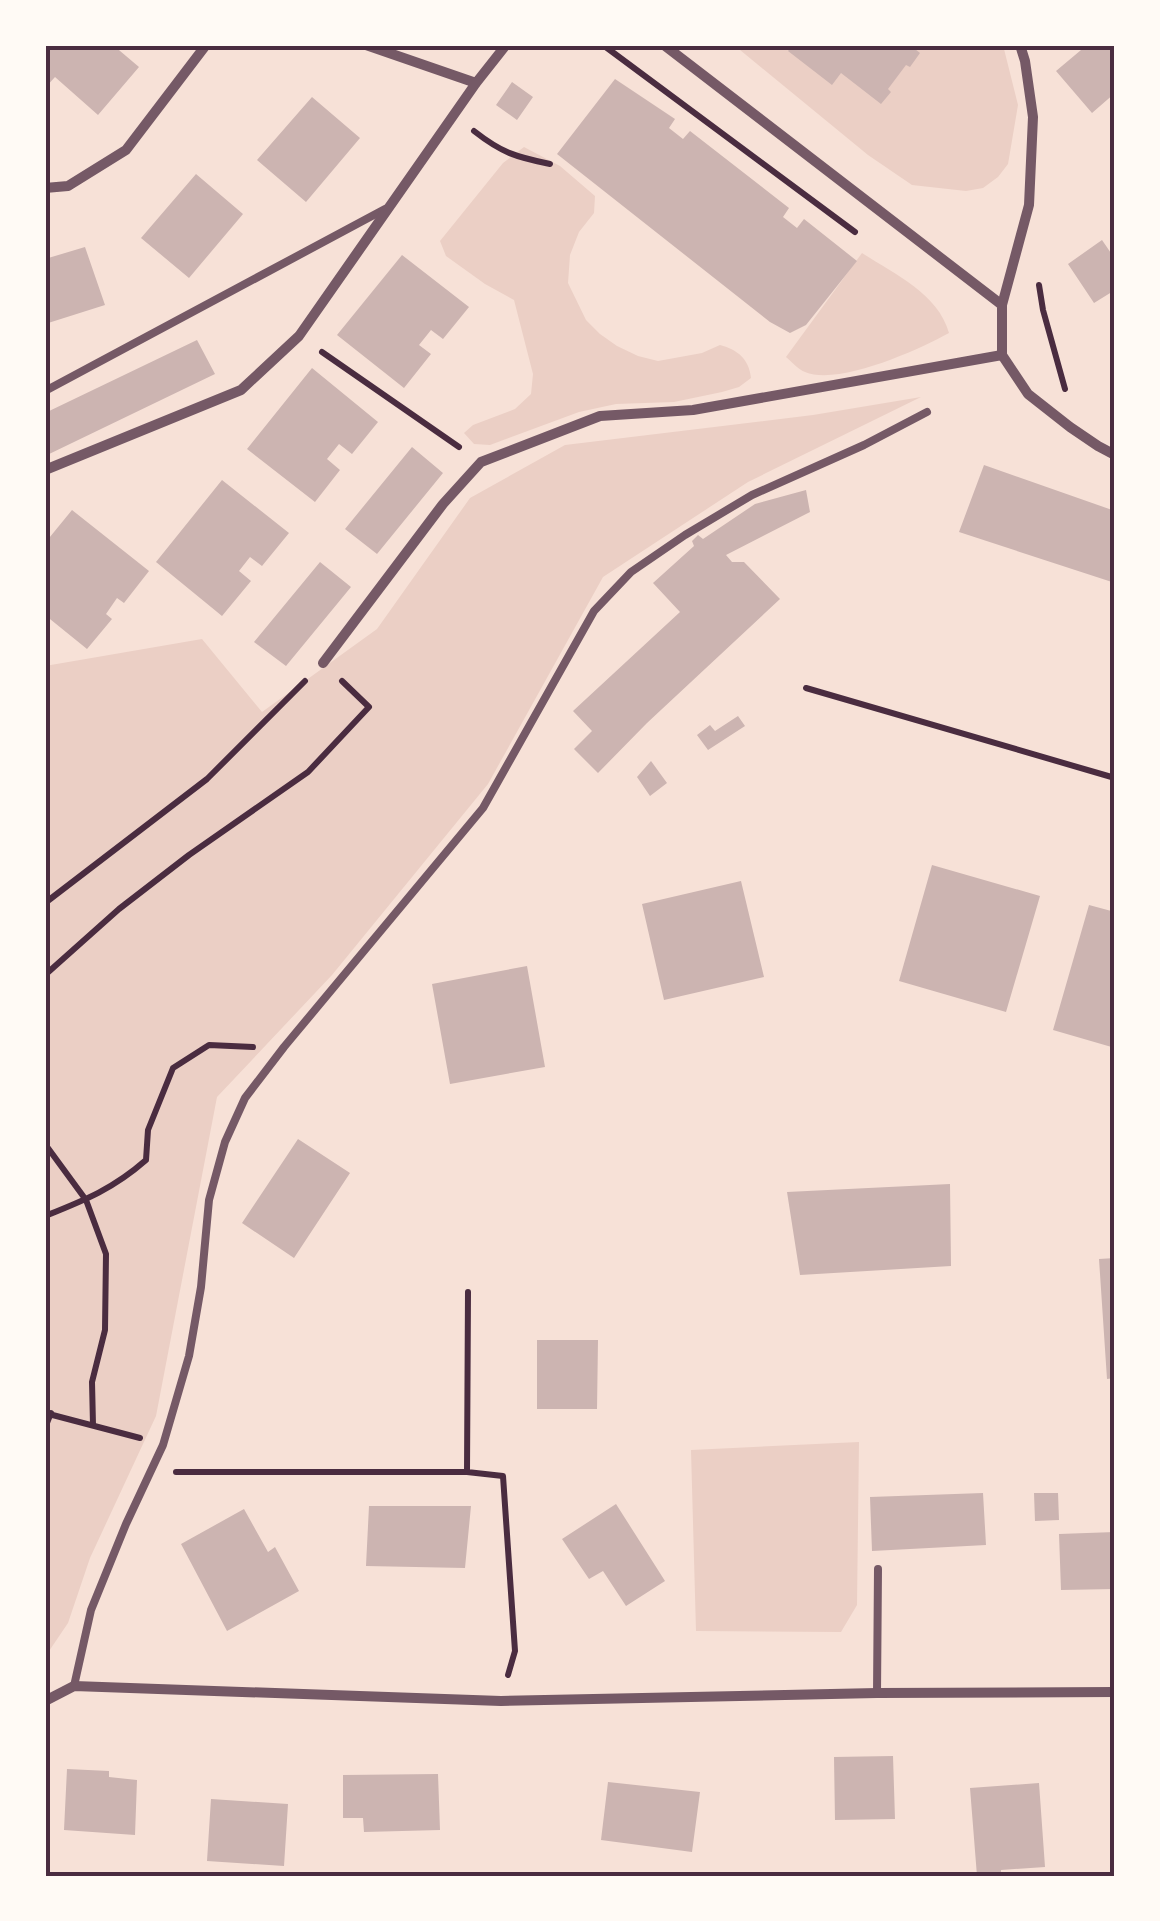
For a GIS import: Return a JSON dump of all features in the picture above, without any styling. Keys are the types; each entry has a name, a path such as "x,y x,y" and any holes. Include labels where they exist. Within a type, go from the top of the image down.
{"street":[{"path":"45,188 68,186 126,150 206,45"},
{"path":"366,45 476,83"},
{"path":"45,470 241,390 298,336 506,45"},
{"path":"664,45 1002,305"},
{"path":"1020,45 1033,116 1029,206 1002,305 1002,355 1028,394 1070,427 1115,454"},
{"path":"323,663 443,504 481,462 600,416 693,410 1002,355"},
{"path":"45,1701 74,1686 500,1700 1115,1692"}],"lane":[{"path":"45,390 390,206"},
{"path":"74,1686 92,1610 163,1445 189,1356 210,1200 225,1142 246,1098 484,808 594,611 631,572 752,495 928,412"},
{"path":"878,1569 878,1693"}],"path":[{"path":"603,45 864,240"},
{"path":"454,114 500,150 550,164"},
{"path":"1038,279 1068,397"},
{"path":"298,336 481,462"},
{"path":"45,903 207,779 323,663 369,706 308,772 175,866 45,975"},
{"path":"806,688 1115,778"},
{"path":"45,1216 122,1181 146,1160 148,1130 173,1068 209,1045 284,1047"},
{"path":"45,1144 86,1200 106,1254 105,1330 92,1382 93,1425"},
{"path":"466,1472 468,1292"},
{"path":"45,1428 48,1413 163,1445"},
{"path":"150,1472 466,1472 504,1476 514,1651 500,1700"}],"shaded area":[{"path":"734,45 1003,45 1018,105 1008,164 983,188 966,191 912,185 868,155"},
{"path":"524,147 560,166 595,196 594,213 579,232 570,255 568,283 586,320 617,346 658,361 702,353 720,345 726,347 745,361 751,378 722,392 674,402 616,404 579,412 490,445 474,444 464,433 473,425 515,409 531,394 533,374 514,300 446,256 440,241 503,163"},
{"path":"862,253 925,296 949,333 899,357 857,370 820,375 803,371 786,357"},
{"path":"921,397 748,482 603,577 488,784 332,975 217,1097 156,1416 90,1558 68,1623 45,1657 45,666 202,639 262,712 377,629 470,498 565,445 813,415"},
{"path":"859,1442 857,1605 841,1632 696,1631 691,1450"}],"building":[{"path":"48,45 113,45 139,67 98,115 55,77 45,88"},
{"path":"793,45 910,45 920,53 910,67 906,65 881,104 841,73 832,85 788,51"},
{"path":"1087,45 1115,45 1115,93 1092,113 1056,71"},
{"path":"615,79 675,119 669,128 683,139 690,131 789,208 783,217 797,228 804,219 857,261 806,325 790,333 770,322 557,154"},
{"path":"512,82 533,97 517,120 496,105"},
{"path":"312,97 360,138 306,202 257,160"},
{"path":"196,174 243,214 189,278 141,238"},
{"path":"1102,240 1115,259 1115,290 1094,303 1068,264"},
{"path":"85,247 105,305 45,324 45,259"},
{"path":"402,255 469,307 443,339 431,330 419,345 431,354 404,388 337,335"},
{"path":"197,340 215,374 45,456 45,413"},
{"path":"312,368 378,422 352,454 339,444 327,459 340,470 315,502 247,449"},
{"path":"412,447 443,473 377,554 345,529"},
{"path":"984,465 1115,511 1115,583 959,532"},
{"path":"222,480 289,533 262,566 250,557 239,571 251,581 222,616 156,562"},
{"path":"806,490 810,512 726,555 732,562 744,562 780,599 598,773 574,749 592,731 573,711 680,612 653,583 694,546 692,541 698,535 703,539 755,504"},
{"path":"72,510 149,571 124,603 117,598 106,614 112,619 87,649 45,615 45,543"},
{"path":"320,562 351,587 286,666 254,642"},
{"path":"738,716 745,726 708,750 697,735 710,725 715,731"},
{"path":"651,761 667,783 650,796 637,777"},
{"path":"932,865 1040,896 1006,1012 899,981"},
{"path":"741,881 764,977 664,1000 642,904"},
{"path":"1089,905 1115,912 1115,1048 1053,1030"},
{"path":"527,966 545,1067 450,1084 432,984"},
{"path":"298,1139 350,1173 294,1258 242,1223"},
{"path":"950,1184 951,1266 800,1275 787,1192"},
{"path":"1115,1258 1115,1378 1107,1379 1099,1259"},
{"path":"537,1340 598,1340 597,1409 537,1409"},
{"path":"983,1493 986,1545 872,1551 870,1497"},
{"path":"1034,1493 1058,1493 1059,1520 1035,1521"},
{"path":"616,1504 665,1581 626,1606 603,1571 589,1579 562,1539"},
{"path":"369,1506 471,1506 465,1568 366,1566"},
{"path":"244,1509 268,1552 275,1547 299,1591 227,1631 181,1544"},
{"path":"1115,1532 1115,1589 1061,1590 1059,1534"},
{"path":"893,1756 895,1819 835,1820 834,1757"},
{"path":"67,1769 109,1771 109,1777 137,1780 135,1835 64,1830"},
{"path":"438,1774 440,1830 364,1832 363,1818 343,1818 343,1775"},
{"path":"608,1782 700,1792 692,1852 601,1840"},
{"path":"1039,1783 1045,1867 1001,1870 1001,1876 977,1876 970,1788"},
{"path":"211,1799 288,1804 284,1866 207,1861"}]}
